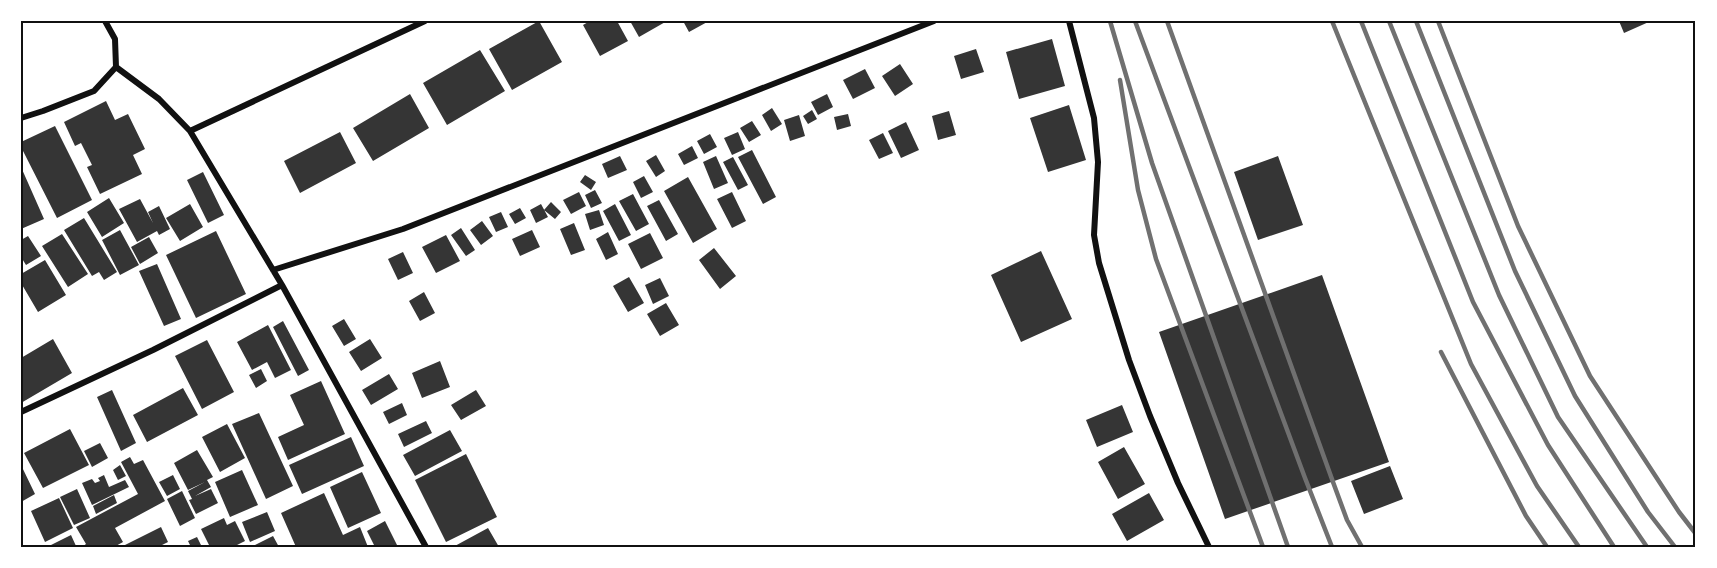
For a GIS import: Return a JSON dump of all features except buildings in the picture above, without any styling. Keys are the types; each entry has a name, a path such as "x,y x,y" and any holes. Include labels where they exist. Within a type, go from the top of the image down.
{"street":[{"path":"21,118 94,91 116,67 115,39 105,21"},
{"path":"190,131 425,21"},
{"path":"273,270 403,229 934,21"},
{"path":"1069,21 1094,118 1098,162 1094,236 1099,262 1129,360 1150,416 1178,483 1209,547"},
{"path":"116,67 159,99 190,131 282,285 424,547"},
{"path":"21,412 153,350 282,285"}],"railway":[{"path":"1110,21 1152,163 1288,547"},
{"path":"1135,21 1332,547"},
{"path":"1167,21 1347,520 1362,547"},
{"path":"1332,21 1471,364 1537,486 1579,547"},
{"path":"1361,21 1473,302 1548,445 1614,547"},
{"path":"1389,21 1499,295 1558,417 1647,547"},
{"path":"1416,21 1515,271 1575,396 1648,512 1675,547"},
{"path":"1438,21 1518,226 1590,376 1679,512 1696,534"},
{"path":"1120,80 1138,190 1156,259 1263,547"},
{"path":"1441,352 1526,516 1547,547"}]}
